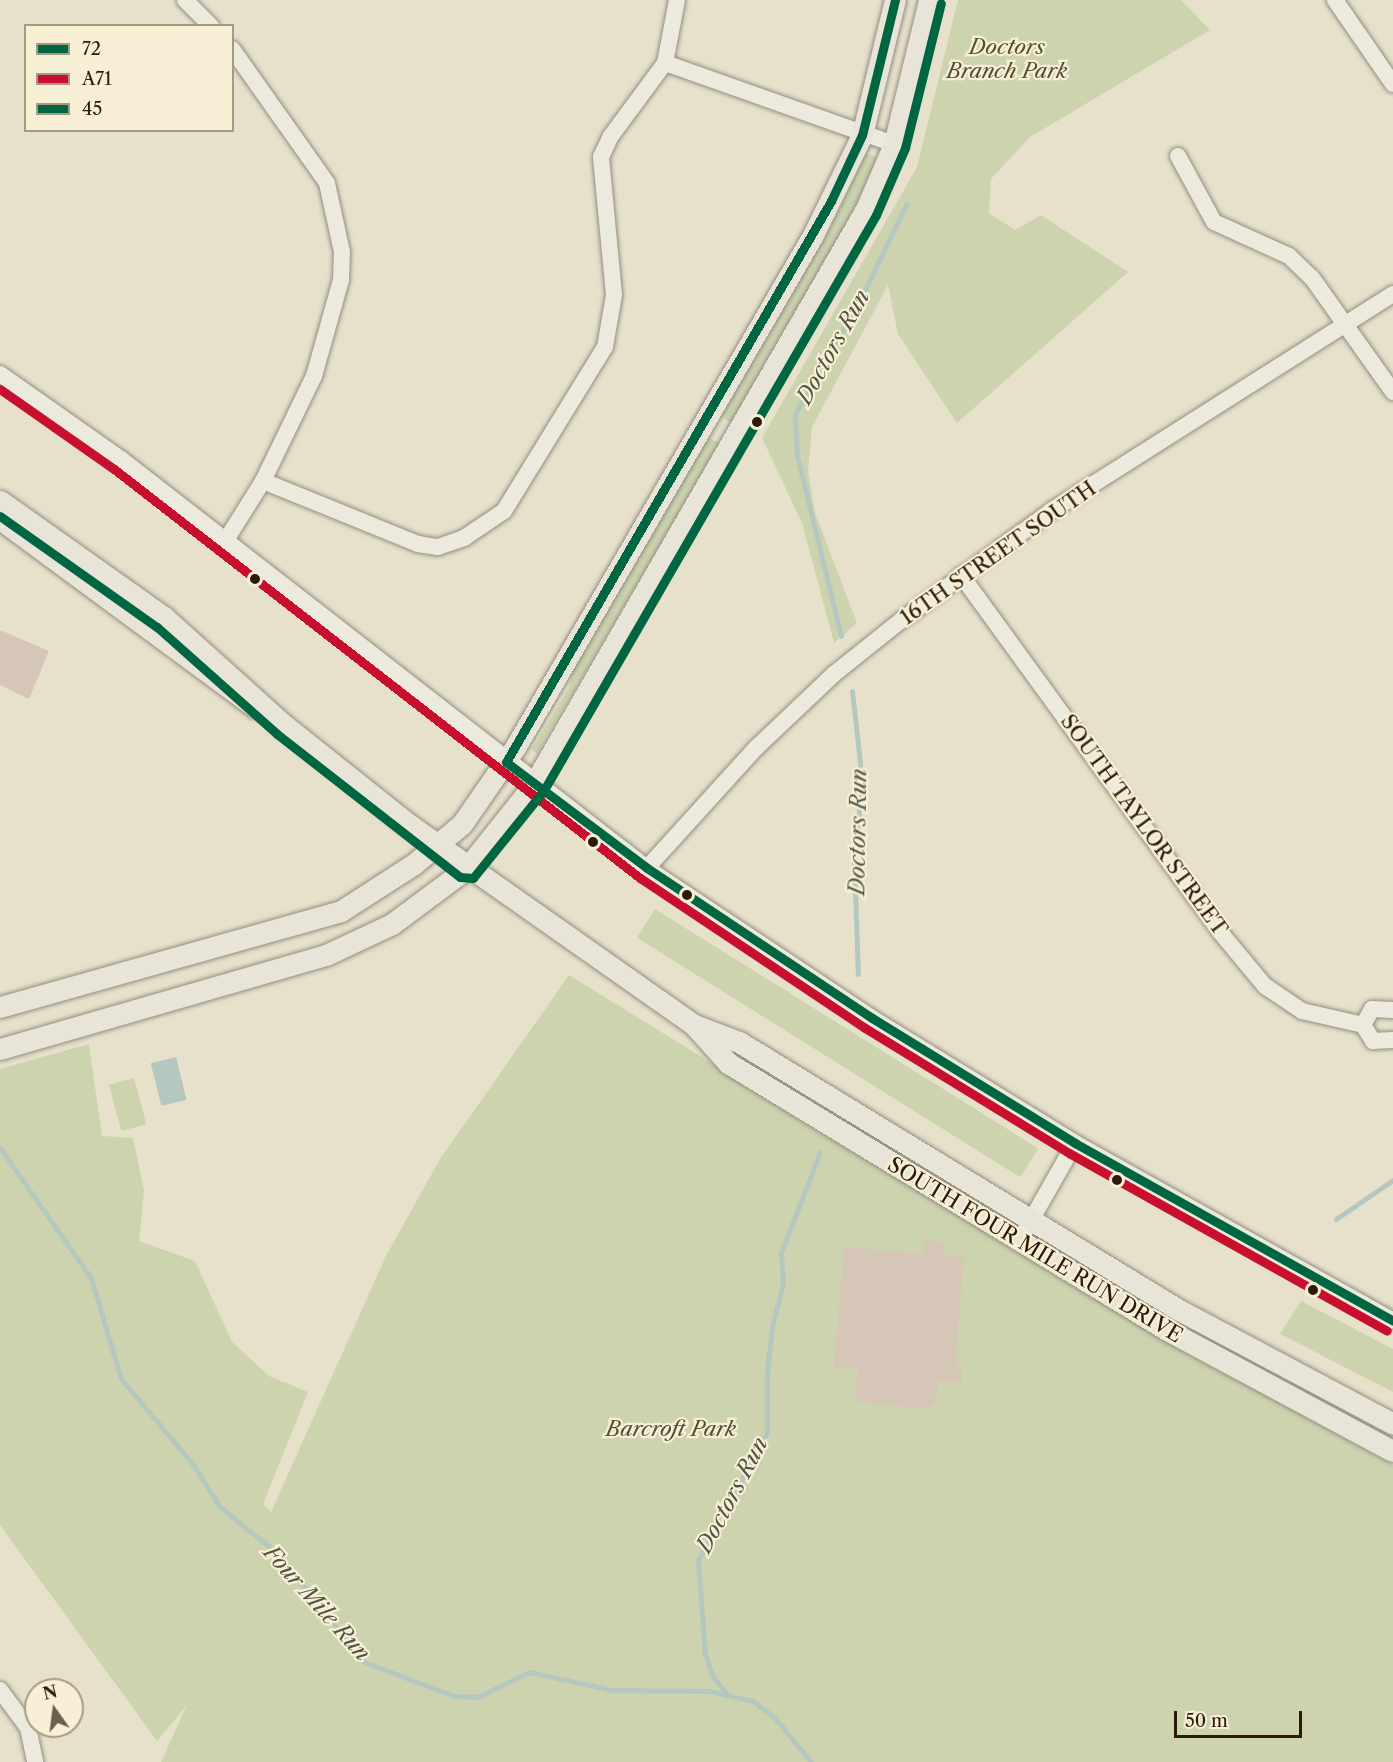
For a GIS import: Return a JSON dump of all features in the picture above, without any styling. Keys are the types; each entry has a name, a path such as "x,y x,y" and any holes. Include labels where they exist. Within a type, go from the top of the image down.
{"main road":[{"path":"3,1007 341,911 437,846 462,824 506,762 813,236 862,135 894,0"},
{"path":"0,1049 326,955 392,924 467,868 534,784 866,209 894,144 929,0"},
{"path":"706,420 734,437"},
{"name":"SOUTH FOUR MILE RUN DRIVE","path":"0,501 165,618 284,725 437,846 694,1025 728,1063 1019,1243 1167,1330 1393,1451"},
{"name":"SOUTH FOUR MILE RUN DRIVE","path":"0,519 229,692 284,725"},
{"name":"SOUTH FOUR MILE RUN DRIVE","path":"694,1025 739,1042 1179,1310 1393,1424"}],"street":[{"path":"185,0 209,24"},
{"path":"263,481 418,544 438,547 464,538 504,511 605,347 614,295 601,157 611,136 665,63 676,0"},
{"path":"1335,0 1393,84"},
{"path":"226,540 263,481 314,376 341,280 342,252 327,183 234,52"},
{"path":"665,63 862,135 894,144"},
{"path":"1178,156 1215,222 1289,256 1347,325 1393,392"},
{"name":"16TH STREET SOUTH","path":"647,868 756,748 834,674 962,575 1051,511 1393,294"},
{"path":"0,374 58,411 226,540 534,784 647,868 872,1018 1075,1143 1393,1321"},
{"name":"SOUTH TAYLOR STREET","path":"962,575 1220,932 1265,986 1302,1011 1332,1022 1363,1025"},
{"path":"1393,1010 1372,1009 1363,1025 1373,1041 1393,1040"},
{"path":"1019,1243 1075,1143"},
{"path":"0,1690 28,1728 35,1762"}],"green space":[{"name":"Doctors Branch Park","path":"958,0 1181,0 1210,30 1030,137 991,179 989,213 1015,230 1041,215 1128,272 957,423 898,334 888,285 812,427 808,471 815,513 857,623 834,643 802,523 762,438 917,167"},
{"path":"865,153 879,159 840,239 731,423 719,415 840,208"},
{"path":"706,436 720,443 537,754 532,749 569,688 576,657"},
{"path":"655,909 1038,1149 1020,1177 637,938"},
{"name":"Barcroft Park","path":"569,975 1066,1282 1393,1465 1393,1762 161,1762 187,1705 157,1741 0,1525 0,1069 89,1044 102,1136 133,1138 144,1191 139,1241 195,1261 232,1342 269,1376 308,1392 263,1504 271,1512 386,1256 440,1159"},
{"path":"134,1078 146,1124 121,1131 109,1085"},
{"path":"1301,1301 1393,1349 1393,1392 1280,1334"}],"shaded area":[{"path":"176,1057 187,1100 161,1106 151,1063"}],"building":[{"path":"0,630 49,651 29,699 0,685"},
{"path":"924,1240 945,1242 944,1255 964,1256 955,1366 963,1367 962,1383 940,1381 933,1406 921,1408 855,1402 858,1369 834,1367 844,1247 923,1254"}],"waterway":[{"name":"Doctors Run","path":"841,636 797,456 795,414 860,300 906,205"},
{"name":"Doctors Run","path":"852,691 862,780 854,862 858,974"},
{"name":"Four Mile Run","path":"0,1148 91,1278 121,1379 192,1463 220,1507 277,1553 364,1662 454,1696 478,1697 529,1672 612,1690 710,1691 753,1701 775,1718 811,1762"},
{"name":"Doctors Run","path":"727,1694 713,1677 705,1654 698,1560 767,1433 767,1372 772,1327 783,1283 781,1253 820,1152"},
{"path":"1336,1219 1393,1180"}],"transit line":[{"name":"72","path":"895,0 862,135 831,201 506,762 647,868 872,1018 1075,1143 1393,1321"},
{"name":"45","path":"0,516 157,627 277,734 460,877 473,878 544,790 876,215 905,148 941,3"},
{"name":"A71","path":"0,389 114,469 640,878 865,1028 1069,1153 1387,1331"}]}
